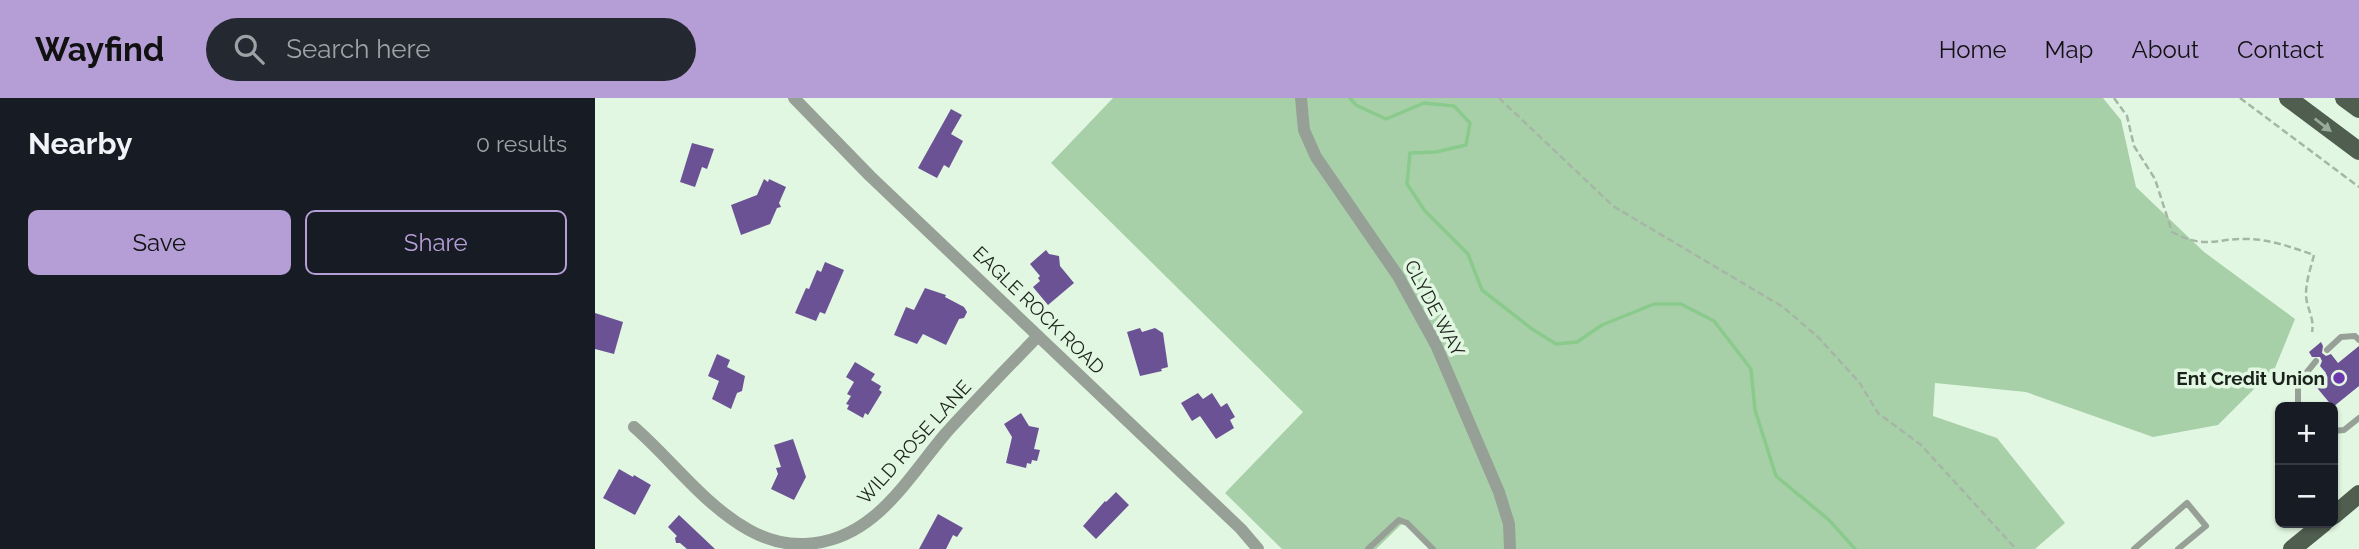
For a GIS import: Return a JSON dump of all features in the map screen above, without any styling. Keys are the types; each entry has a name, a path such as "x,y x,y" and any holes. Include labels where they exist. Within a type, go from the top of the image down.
{"main road":[{"path":"2288,98 2359,151"},
{"path":"2344,98 2359,109"},
{"path":"2338,512 2359,494"},
{"path":"2295,548 2318,528"}],"street":[{"name":"EAGLE ROCK ROAD","path":"794,98 865,171 1233,521 1258,549"},
{"name":"CLYDE WAY","path":"1301,98 1304,130 1316,157 1398,276 1436,345 1499,492 1509,524 1510,549"},
{"name":"WILD ROSE LANE","path":"634,427 659,448 708,499 747,529 782,543 818,543 838,539 860,528 891,502 955,424 1038,336"}],"lane":[{"path":"2327,350 2341,337 2355,336 2359,340"},
{"path":"2298,402 2298,383 2316,361"},
{"path":"2338,431 2344,430 2359,418"},
{"path":"2134,549 2187,503 2206,526 2178,549"},
{"path":"1368,549 1399,520 1407,523 1433,549"}],"path":[{"path":"1499,98 1613,206 1642,226 1783,307 1801,322 1859,382 1878,412 1921,445 2016,549"},
{"path":"2115,98 2127,117 2134,146 2155,179 2172,232 2186,240 2208,243 2249,239 2299,249 2314,255 2306,291 2314,322 2312,332"},
{"path":"2240,98 2359,187"}],"green space":[{"path":"1113,98 2103,98 2121,120 2136,187 2204,252 2295,319 2275,368 2218,425 2153,437 2026,392 1935,383 1933,416 1997,438 2065,523 2035,549 1436,549 1405,521 1376,549 1282,549 1225,493 1303,412 1051,163"}],"building":[{"path":"951,109 962,115 951,134 963,141 949,168 944,165 937,178 918,168"},
{"path":"692,143 714,149 707,169 702,167 695,187 680,182"},
{"path":"764,179 786,187 779,203 781,207 777,208 770,224 741,235 731,205 757,195"},
{"path":"1046,250 1049,254 1059,256 1060,266 1074,283 1048,305 1033,287 1040,281 1040,276 1030,264"},
{"path":"825,262 844,270 825,314 820,312 816,321 795,313 806,288 809,289 817,270 821,272"},
{"path":"925,288 946,295 945,297 964,307 967,312 964,318 959,319 946,345 923,334 917,344 894,335 906,307 914,310"},
{"path":"595,313 623,322 614,354 595,349"},
{"path":"1140,328 1142,332 1155,328 1163,333 1168,367 1161,369 1162,371 1140,376 1127,332"},
{"name":"Ent Credit Union","path":"2321,342 2322,353 2326,356 2331,354 2338,363 2359,346 2359,386 2338,403 2329,402 2313,383 2326,373 2320,366 2322,361 2320,357 2312,357 2309,352"},
{"path":"717,354 730,360 727,367 745,376 742,391 737,393 731,409 712,399 719,381 708,376"},
{"path":"855,362 875,374 871,380 881,386 879,390 882,392 868,415 865,413 863,418 847,409 849,405 846,404 851,396 847,394 854,382 846,377"},
{"path":"1198,393 1203,399 1212,393 1221,407 1227,403 1235,417 1230,420 1234,428 1216,439 1200,416 1192,421 1181,403"},
{"path":"1021,413 1029,426 1039,428 1034,449 1040,450 1037,461 1027,463 1026,468 1006,463 1012,437 1004,424"},
{"path":"793,439 806,477 794,500 771,489 778,474 776,468 781,467 774,445"},
{"path":"619,469 651,485 635,515 603,498"},
{"path":"1116,492 1129,505 1096,539 1083,526"},
{"path":"938,514 963,528 957,537 953,535 946,549 919,549"},
{"path":"679,515 715,549 687,549 676,543 677,536 668,527"}],"waterway":[{"path":"1350,98 1356,105 1386,119 1424,103 1454,106 1470,123 1466,145 1436,152 1410,153 1407,184 1425,211 1468,254 1482,290 1556,344 1577,342 1602,325 1654,304 1681,304 1714,321 1751,369 1755,410 1776,476 1829,520 1855,549"}],"place":[{"name":"Ent Credit Union","path":"2339,378"}]}
